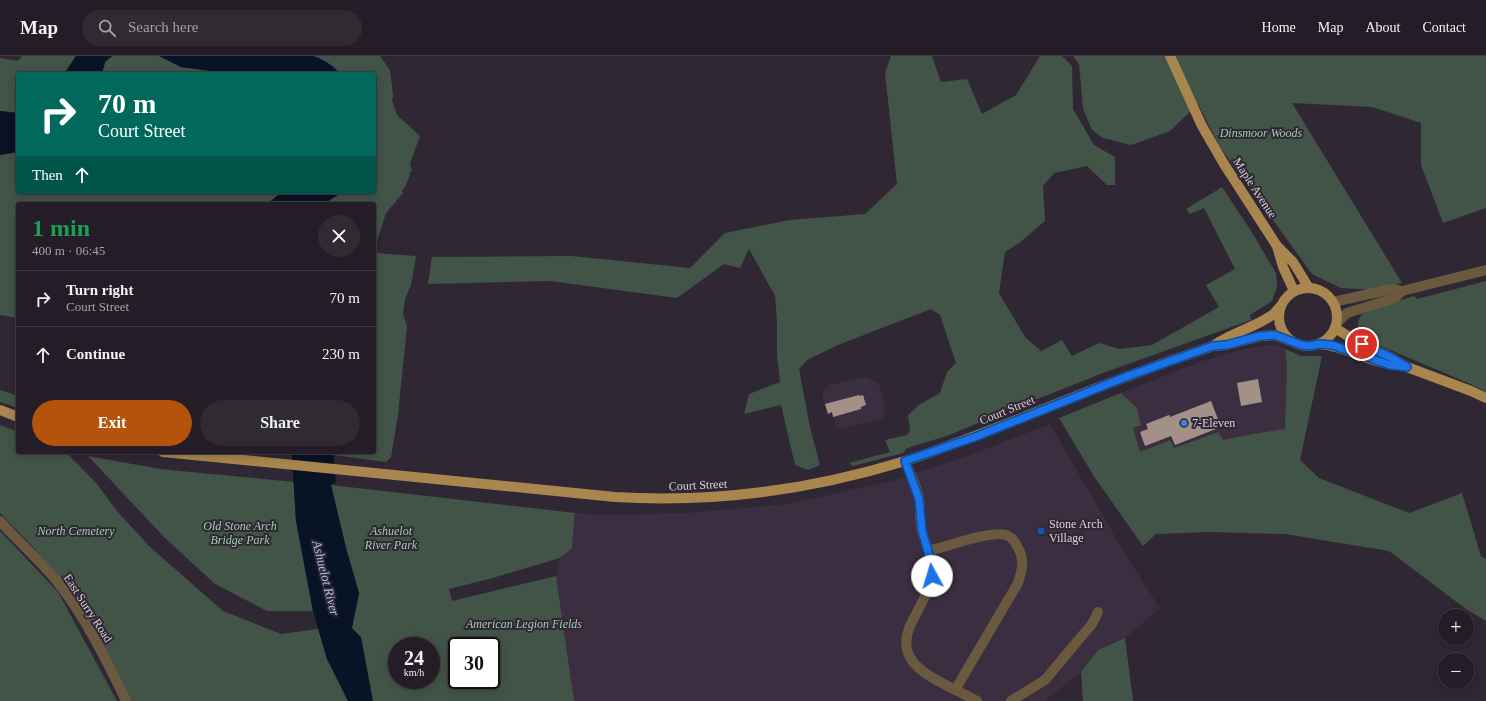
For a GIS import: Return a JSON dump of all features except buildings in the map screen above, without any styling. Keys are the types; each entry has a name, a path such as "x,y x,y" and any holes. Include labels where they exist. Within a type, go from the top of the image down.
{"main road":[{"name":"Maple Avenue","path":"1170,56 1186,94 1224,164 1277,246 1293,262 1308,288"},
{"name":"Maple Avenue","path":"1277,246 1283,267 1294,291"},
{"path":"1320,344 1327,339 1336,326 1337,314 1333,302 1323,291 1313,288 1303,288 1294,291 1286,298 1281,306 1279,316 1280,326 1285,335 1293,342 1310,346 1320,344 1332,345 1390,365 1407,367"},
{"name":"Court Street","path":"1213,346 1224,337 1271,317 1281,306"},
{"path":"1336,326 1351,338 1407,367 1486,398"},
{"name":"Court Street","path":"182,454 594,496 686,499 736,496 813,484 905,461 975,437 1128,376 1213,346 1226,345 1260,336 1275,335 1293,342"},
{"path":"0,410 16,416"}],"street":[{"path":"1333,302 1392,289 1402,291 1486,270"},
{"path":"1336,326 1347,314 1395,298 1402,291"},
{"path":"905,461 919,499 922,531 932,565 932,576 929,588 910,626 907,636 907,648 910,658 917,667 926,674 977,701"},
{"name":"East Surry Road","path":"0,521 55,580 78,612 126,701"},
{"path":"929,551 985,536 1003,534 1015,541 1020,551 1022,561 1022,570 1018,583 955,690"},
{"path":"1011,701 1045,680 1092,624 1098,612"}],"shaded area":[{"path":"1270,345 1279,346 1285,349 1287,367 1286,429 1223,440 1217,432 1173,448 1170,440 1140,452 1133,428 1137,408 1121,393 1199,362 1240,350"},
{"path":"866,377 878,383 882,393 885,409 882,419 838,429 832,413 828,414 823,399 823,391 829,385"},
{"path":"1050,424 1128,559 1160,608 1125,638 1098,650 1081,672 1044,701 574,701 556,576 560,558 572,548 575,513 605,515 687,513 788,504 892,481 970,455"}],"green space":[{"path":"21,56 76,56 65,72 16,72 16,113 0,111 0,58 17,61 21,58"},
{"path":"112,56 159,56 181,67 219,72 102,72 105,62"},
{"path":"313,56 380,56 390,70 393,95 392,100 397,115 420,136 410,163 412,170 409,174 410,175 405,187 402,190 403,193 386,213 376,244 376,202 326,202 340,194 376,194 376,72 338,72 335,68"},
{"path":"891,56 932,56 941,82 967,79 982,114 1016,95 1040,56 1062,56 1072,66 1073,109 1094,145 1115,157 1115,185 1107,185 1087,166 1054,173 1043,186 1045,221 1019,243 1005,252 999,293 1025,337 1041,351 1062,340 1072,356 1099,343 1120,349 1152,345 1219,307 1206,285 1235,269 1204,208 1190,214 1186,209 1222,187 1276,273 1277,287 1272,301 1250,315 1251,320 1007,409 990,418 947,436 913,446 906,449 903,453 853,466 849,463 890,452 885,440 907,435 910,431 908,415 919,405 940,393 947,372 956,363 940,315 931,309 838,345 807,360 799,369 810,427 820,465 808,470 795,465 781,405 744,414 749,394 780,382 777,355 775,296 749,249 740,268 724,264 677,298 550,281 428,284 432,257 571,256 690,268 725,233 790,220 865,214 897,184 885,73"},
{"name":"Dinsmoor Woods","path":"1073,56 1486,56 1486,208 1443,223 1421,165 1421,123 1372,107 1292,103 1402,283 1376,290 1341,288 1312,274 1220,147 1198,104 1170,131 1131,145 1103,138 1092,130 1083,108 1079,64"},
{"path":"16,152 16,194 280,194 270,202 16,202 16,318 0,315 0,155"},
{"path":"376,253 416,256 411,285 405,299 403,314 407,326 398,415 391,457 386,462 333,455 376,454"},
{"path":"1486,281 1486,392 1362,338 1360,334 1358,324 1361,315 1364,312 1414,296 1417,299"},
{"path":"1285,349 1301,356 1322,356 1300,460 1319,478 1409,513 1462,493 1481,556 1486,559 1486,621 1474,614 1474,609 1466,609 1389,551 1285,534 1209,532 1156,534 1143,546 1095,478 1059,418 1121,393 1137,408 1141,425 1133,428 1140,452 1170,440 1174,448 1218,432 1223,440 1285,429 1287,367"},
{"path":"0,390 16,395 16,407 0,402"},
{"name":"North Cemetery","path":"0,425 16,431 16,454 68,454 97,484 117,511 149,546 223,611 281,634 318,629 327,659 348,701 131,701 114,667 74,596 34,548 0,513"},
{"name":"Old Stone Arch Bridge Park","path":"88,456 160,469 294,482 296,521 313,611 267,611 215,584 164,537"},
{"path":"331,485 575,513 572,548 560,558 449,589 452,601 556,576 574,701 373,701 352,628 359,593 346,548"},
{"path":"0,531 58,592 117,701 0,701"},
{"path":"1125,638 1133,701 1083,701 1081,672 1098,650"}],"water":[{"path":"76,56 112,56 105,62 102,72 65,72"},
{"path":"159,56 313,56 328,63 338,72 219,72 181,67"},
{"path":"0,111 16,113 16,152 0,155"},
{"path":"280,194 340,194 326,202 270,202"},
{"name":"Ashuelot River","path":"293,454 333,454 336,482 331,485 346,548 359,593 352,628 361,637 373,701 348,701 327,659 313,611 296,521"}],"place":[{"name":"7-Eleven","path":"1184,423"},
{"name":"Stone Arch Village","path":"1041,531"}],"route":[{"path":"932,576 932,565 929,551 922,531 919,499 905,461 975,437 1047,407 1207,348 1226,345 1260,336 1275,335 1301,345 1332,345 1390,365 1407,367 1362,344"}],"park label":[{"name":"Ashuelot River Park","path":"391,538"},
{"name":"American Legion Fields","path":"524,624"}]}
